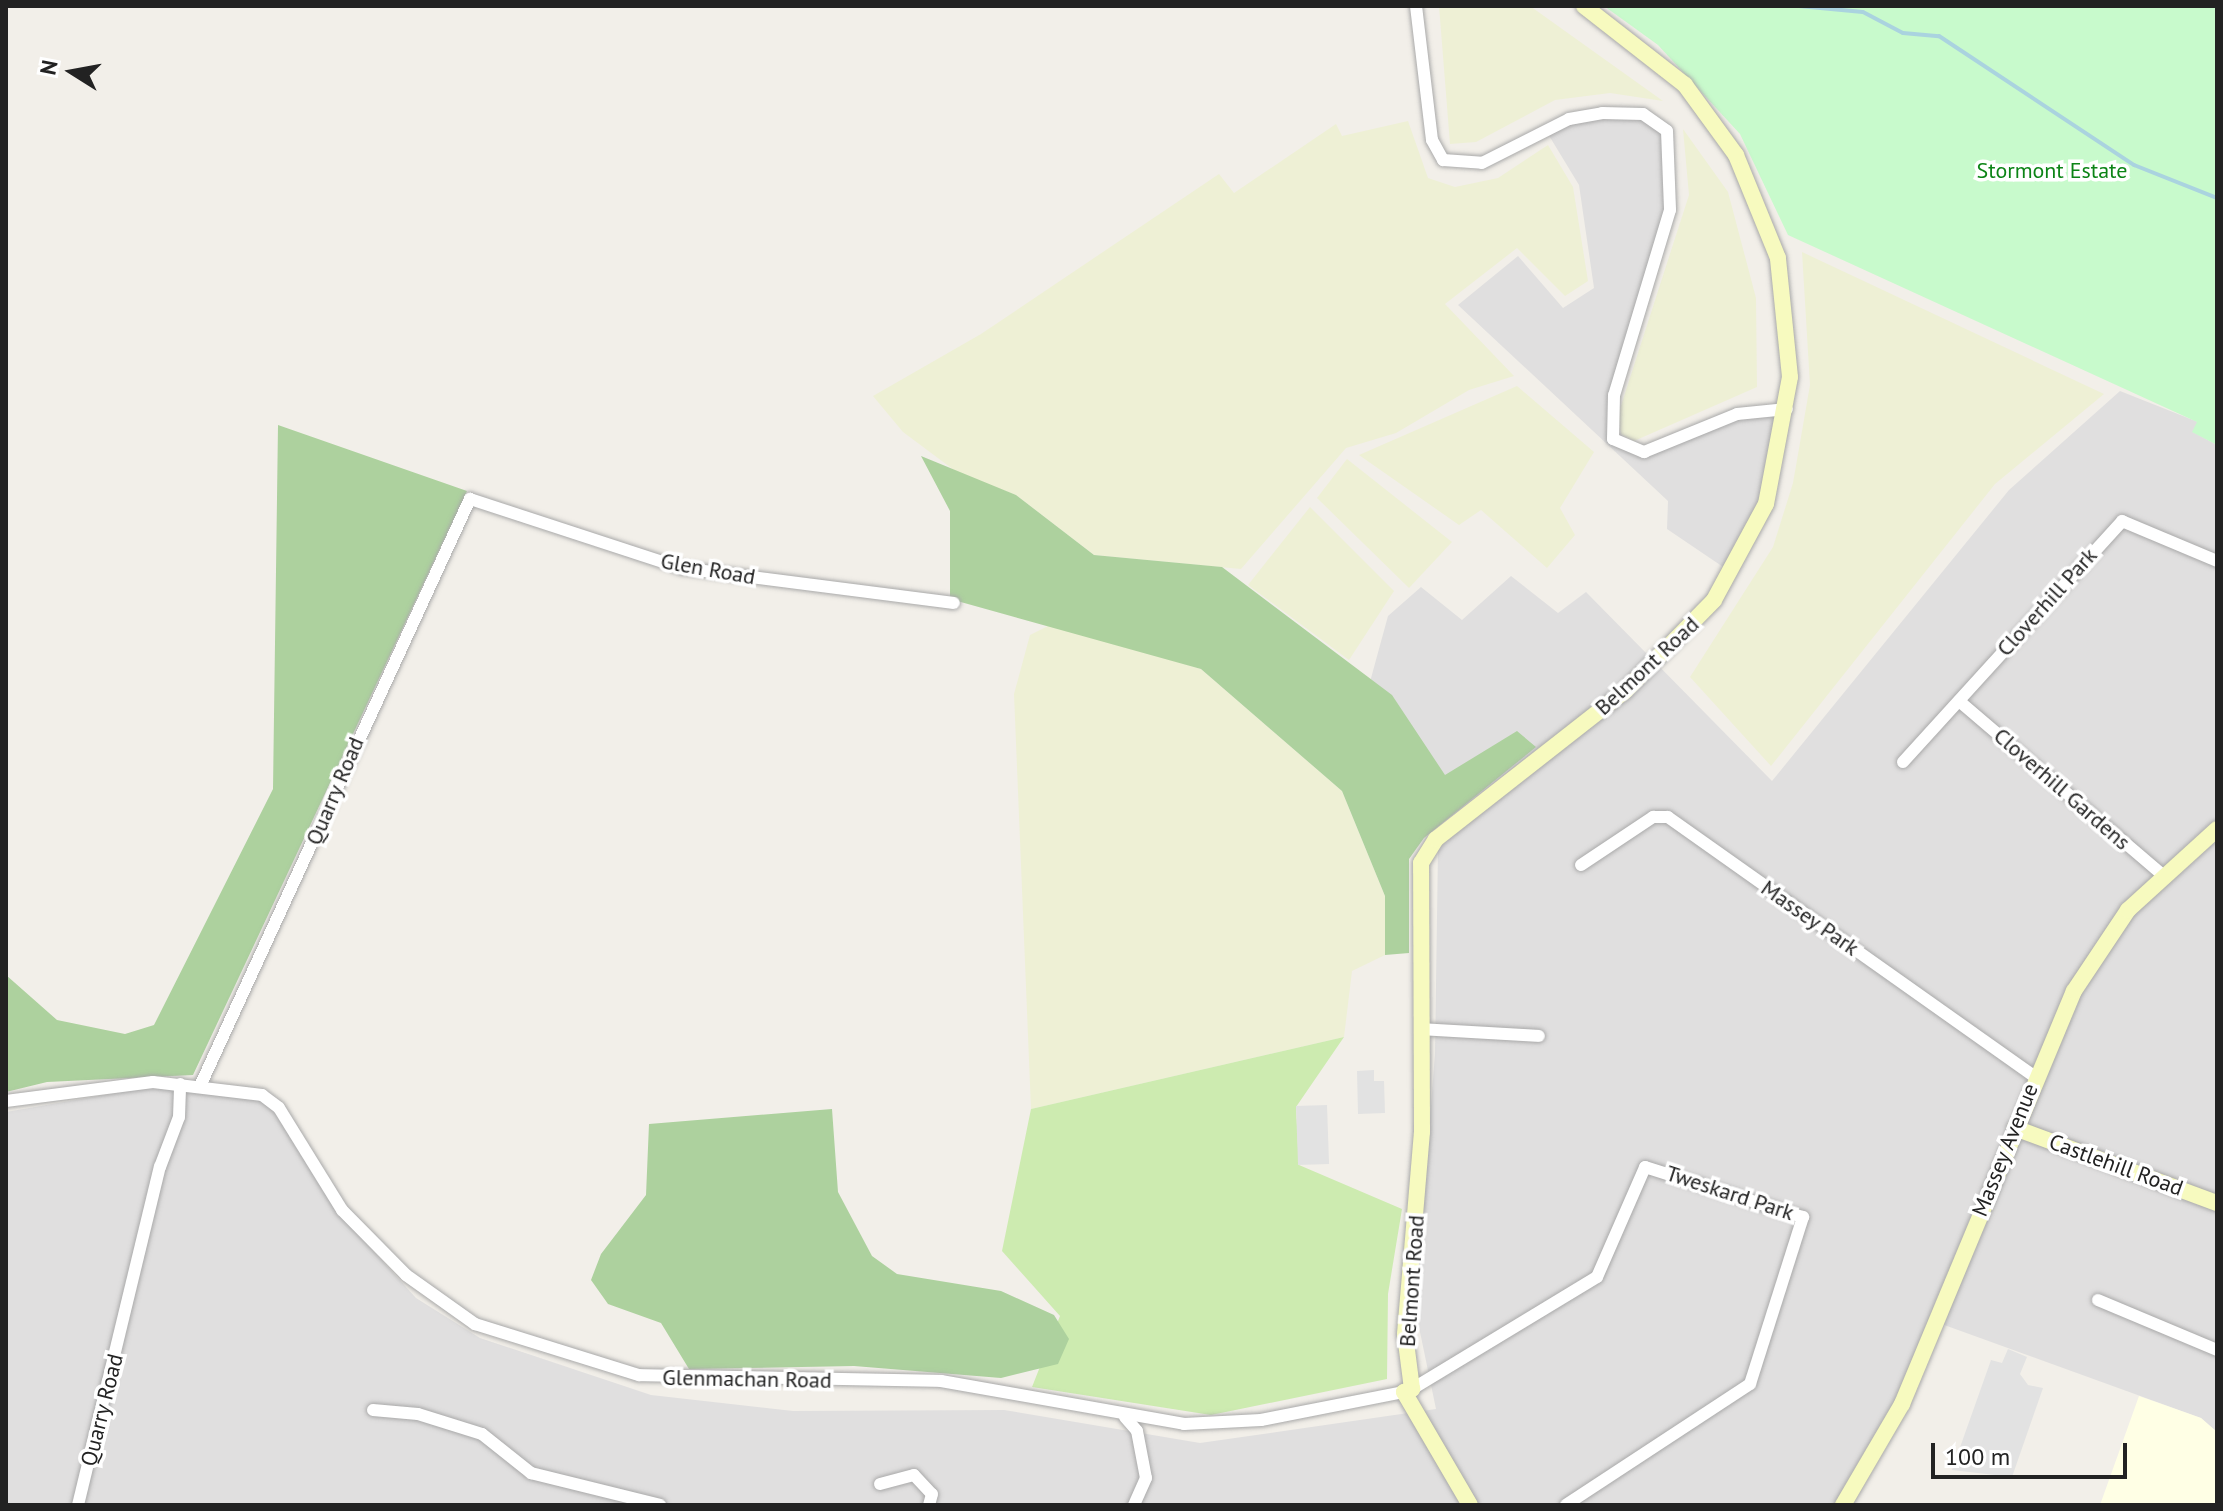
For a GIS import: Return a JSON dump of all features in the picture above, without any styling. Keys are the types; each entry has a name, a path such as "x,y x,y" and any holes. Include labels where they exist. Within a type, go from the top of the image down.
{"main road":[{"name":"Belmont Road","path":"1470,1505 1408,1391 1405,1334 1422,1132 1419,883 1427,851 1625,691 1714,600 1766,504 1787,409 1787,301 1752,185 1685,85 1584,6"},
{"name":"Massey Avenue","path":"1843,1505 1902,1404 2035,1077 2091,965 2128,910 2217,829"},
{"name":"Castlehill Road","path":"2015,1128 2217,1203"}],"street":[{"path":"1416,6 1432,140 1443,160 1482,163 1593,114 1643,114 1667,131 1672,197 1614,395 1613,439 1644,452 1737,414 1787,409"},
{"name":"Glen Road","path":"470,499 681,568 954,603"},
{"name":"Quarry Road","path":"201,1084 470,499"},
{"name":"Cloverhill Park","path":"1903,762 2122,521 2217,561"},
{"name":"Cloverhill Gardens","path":"1959,701 2165,877"},
{"name":"Massey Park","path":"1581,865 1653,817 1668,817 2035,1077"},
{"path":"1421,1029 1539,1036"},
{"name":"Quarry Road","path":"78,1505 160,1167 179,1117 180,1084"},
{"name":"Glenmachan Road","path":"6,1101 92,1087 180,1084 201,1084 272,1100 342,1210 406,1275 475,1324 515,1339 663,1379 941,1381 1125,1417 1184,1424 1261,1420 1408,1391"},
{"name":"Tweskard Park","path":"1408,1391 1597,1277 1645,1167 1803,1217 1750,1384 1566,1505"},
{"path":"2098,1300 2217,1350"},
{"path":"373,1410 418,1414 482,1434 531,1473 660,1505"},
{"path":"1125,1417 1137,1431 1146,1478 1134,1505"},
{"path":"880,1484 914,1475 926,1481 929,1505"}],"shaded area":[{"path":"1439,6 1530,6 1663,101 1610,93 1555,100 1476,142 1450,144"},
{"path":"1602,113 1661,122 1674,185 1610,430 1633,452 1715,421 1779,408 1779,459 1732,573 1667,529 1668,501 1458,305 1518,256 1563,308 1594,288 1579,185 1545,129"},
{"path":"1408,121 1428,178 1455,187 1498,178 1548,145 1573,187 1588,281 1565,296 1517,248 1445,304 1514,376 1469,390 1396,433 1346,448 1241,569 1094,555 1016,495 958,473 903,432 873,396 981,334 1219,174 1234,193 1336,124 1342,136"},
{"path":"1683,129 1728,192 1756,298 1757,387 1634,441 1621,434 1618,415 1689,195"},
{"path":"1802,252 2104,394 1995,484 1771,766 1690,677 1773,547 1793,483 1810,385"},
{"path":"1517,386 1594,452 1560,508 1575,535 1547,568 1481,510 1459,525 1359,455"},
{"path":"2120,391 2198,422 2193,432 2217,445 2217,1432 2201,1418 1936,1322 1902,1404 1838,1505 6,1505 6,1112 168,1084 270,1102 346,1221 416,1298 480,1338 651,1395 793,1411 1004,1410 1200,1443 1436,1409 1415,1308 1435,1054 1438,849 1356,733 1388,616 1421,587 1462,620 1511,576 1558,613 1586,592 1772,781 2009,490"},
{"path":"1347,459 1452,542 1409,588 1317,498"},
{"path":"1310,507 1394,591 1349,660 1248,585"},
{"path":"1052,624 1201,669 1342,791 1385,896 1385,955 1352,971 1344,1037 1031,1109 1014,694 1030,635"},
{"path":"1374,1070 1374,1081 1384,1081 1385,1113 1358,1114 1357,1071"},
{"path":"1327,1105 1329,1164 1298,1165 1296,1106"},
{"path":"2008,1349 2027,1357 2020,1374 2028,1385 2043,1388 2012,1477 1952,1470 1991,1360 2002,1363"},
{"path":"2139,1396 2201,1418 2217,1432 2217,1505 2100,1505"}],"green space":[{"name":"Stormont Estate","path":"1604,6 2217,6 2217,445 2192,432 2197,422 1788,235 1740,134 1658,45"},
{"path":"278,425 467,491 193,1075 47,1082 6,1092 6,975 57,1020 125,1034 154,1025 273,789"},
{"path":"921,456 1016,495 1094,555 1222,567 1392,695 1445,775 1517,731 1536,747 1424,838 1409,859 1409,953 1385,955 1385,896 1342,791 1201,669 950,599 950,511"},
{"path":"1344,1037 1296,1107 1299,1165 1402,1209 1388,1294 1387,1379 1211,1415 1032,1387 1060,1316 1002,1251 1031,1109"},
{"path":"832,1109 838,1192 872,1256 897,1274 1001,1291 1054,1315 1069,1339 1058,1364 1001,1378 854,1366 689,1369 661,1323 608,1304 591,1280 601,1254 646,1195 649,1124"}],"waterway":[{"path":"1799,6 1863,12 1903,33 1939,36 2134,165 2217,198"}]}
